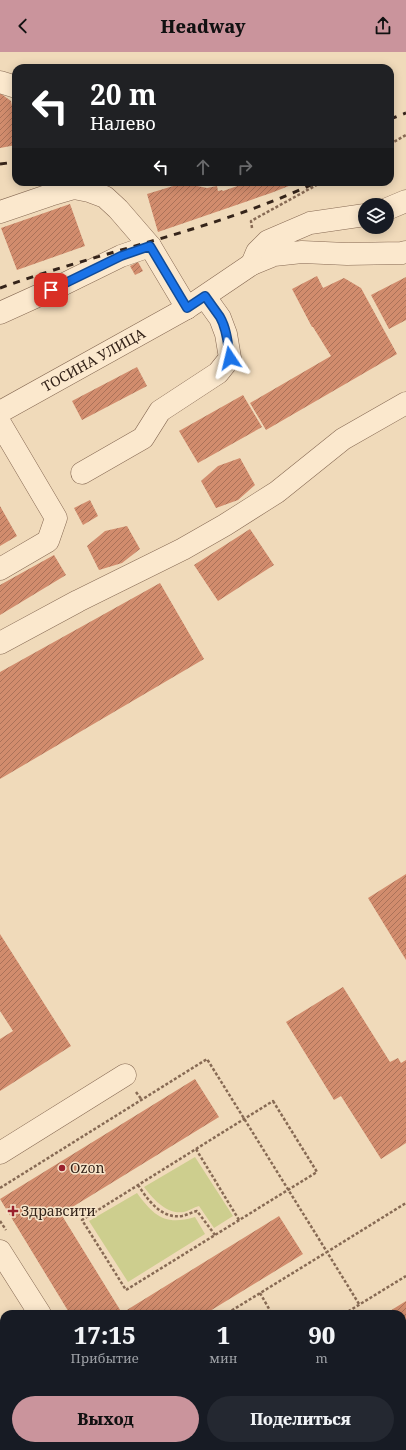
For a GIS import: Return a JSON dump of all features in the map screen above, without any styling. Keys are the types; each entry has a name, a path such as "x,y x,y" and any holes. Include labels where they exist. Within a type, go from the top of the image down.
{"street":[{"path":"0,82 12,86"},
{"path":"0,212 74,188 89,191 105,197 118,209 196,302 220,318 226,334 230,358 218,373 160,411 143,438 82,473"},
{"path":"394,206 406,201"},
{"path":"254,258 268,241 310,223 358,216"},
{"path":"0,313 121,256 150,246"},
{"path":"254,258 302,252 347,254 406,252"},
{"name":"ТОСИНА УЛИЦА","path":"0,412 196,302 254,258"},
{"path":"0,642 78,601 183,549 225,525 278,492 343,439 406,403"},
{"path":"0,423 56,518 48,541 0,569"},
{"path":"0,1153 125,1075"},
{"path":"0,1251 37,1310"}],"path":[{"path":"394,142 406,135"},
{"path":"254,258 251,221 315,186"},
{"path":"0,1188 207,1059 359,1304"},
{"path":"273,1101 317,1172 126,1290 82,1220 196,1149 273,1101"},
{"path":"196,1149 239,1220"},
{"path":"138,1185 153,1206 166,1214 182,1216 197,1211 215,1235"},
{"path":"233,1310 406,1203"},
{"path":"350,1310 406,1276"},
{"path":"260,1293 270,1310"}],"green space":[{"path":"195,1157 233,1216 214,1228 199,1206 184,1212 166,1209 156,1201 144,1187"},
{"path":"137,1193 149,1208 161,1217 176,1220 195,1217 205,1234 128,1282 89,1221"}],"building":[{"path":"0,93 11,101 12,146 0,148"},
{"path":"173,186 197,186 207,188 217,186 218,191 223,191 237,186 289,186 158,232 147,194"},
{"path":"70,204 85,246 17,270 1,228"},
{"path":"138,262 143,271 135,275 130,266"},
{"path":"317,276 323,288 344,278 361,288 397,354 266,430 250,403 331,356 312,327 292,289"},
{"path":"406,277 406,320 389,329 371,295"},
{"path":"137,367 147,386 82,420 72,401"},
{"path":"243,395 262,427 198,463 179,431"},
{"path":"240,458 255,485 238,500 216,508 201,481 218,466"},
{"path":"90,500 98,516 83,525 74,508"},
{"path":"0,506 17,536 0,546"},
{"path":"127,526 140,549 122,563 99,570 87,546 105,531"},
{"path":"250,529 274,565 218,601 194,565"},
{"path":"54,555 66,575 0,615 0,585"},
{"path":"160,583 204,659 0,779 0,672"},
{"path":"406,874 406,960 368,898"},
{"path":"0,934 71,1046 0,1091 0,1039 13,1031 0,1011"},
{"path":"343,987 390,1062 398,1058 401,1063 406,1060 406,1143 381,1159 341,1096 334,1100 286,1022"},
{"path":"195,1079 219,1117 61,1214 120,1310 68,1310 0,1199"},
{"path":"279,1216 303,1254 212,1310 127,1310"},
{"path":"406,1301 406,1310 391,1310"}],"railway":[{"path":"394,118 406,113"},
{"path":"0,164 12,162"},
{"path":"0,288 80,262 200,227 279,199 308,186"}],"place":[{"name":"Ozon","path":"62,1168"},
{"name":"Здравсити","path":"13,1211"}],"route":[{"path":"51,290 121,256 150,246 187,308 205,296 220,318 226,334 230,358"}]}
